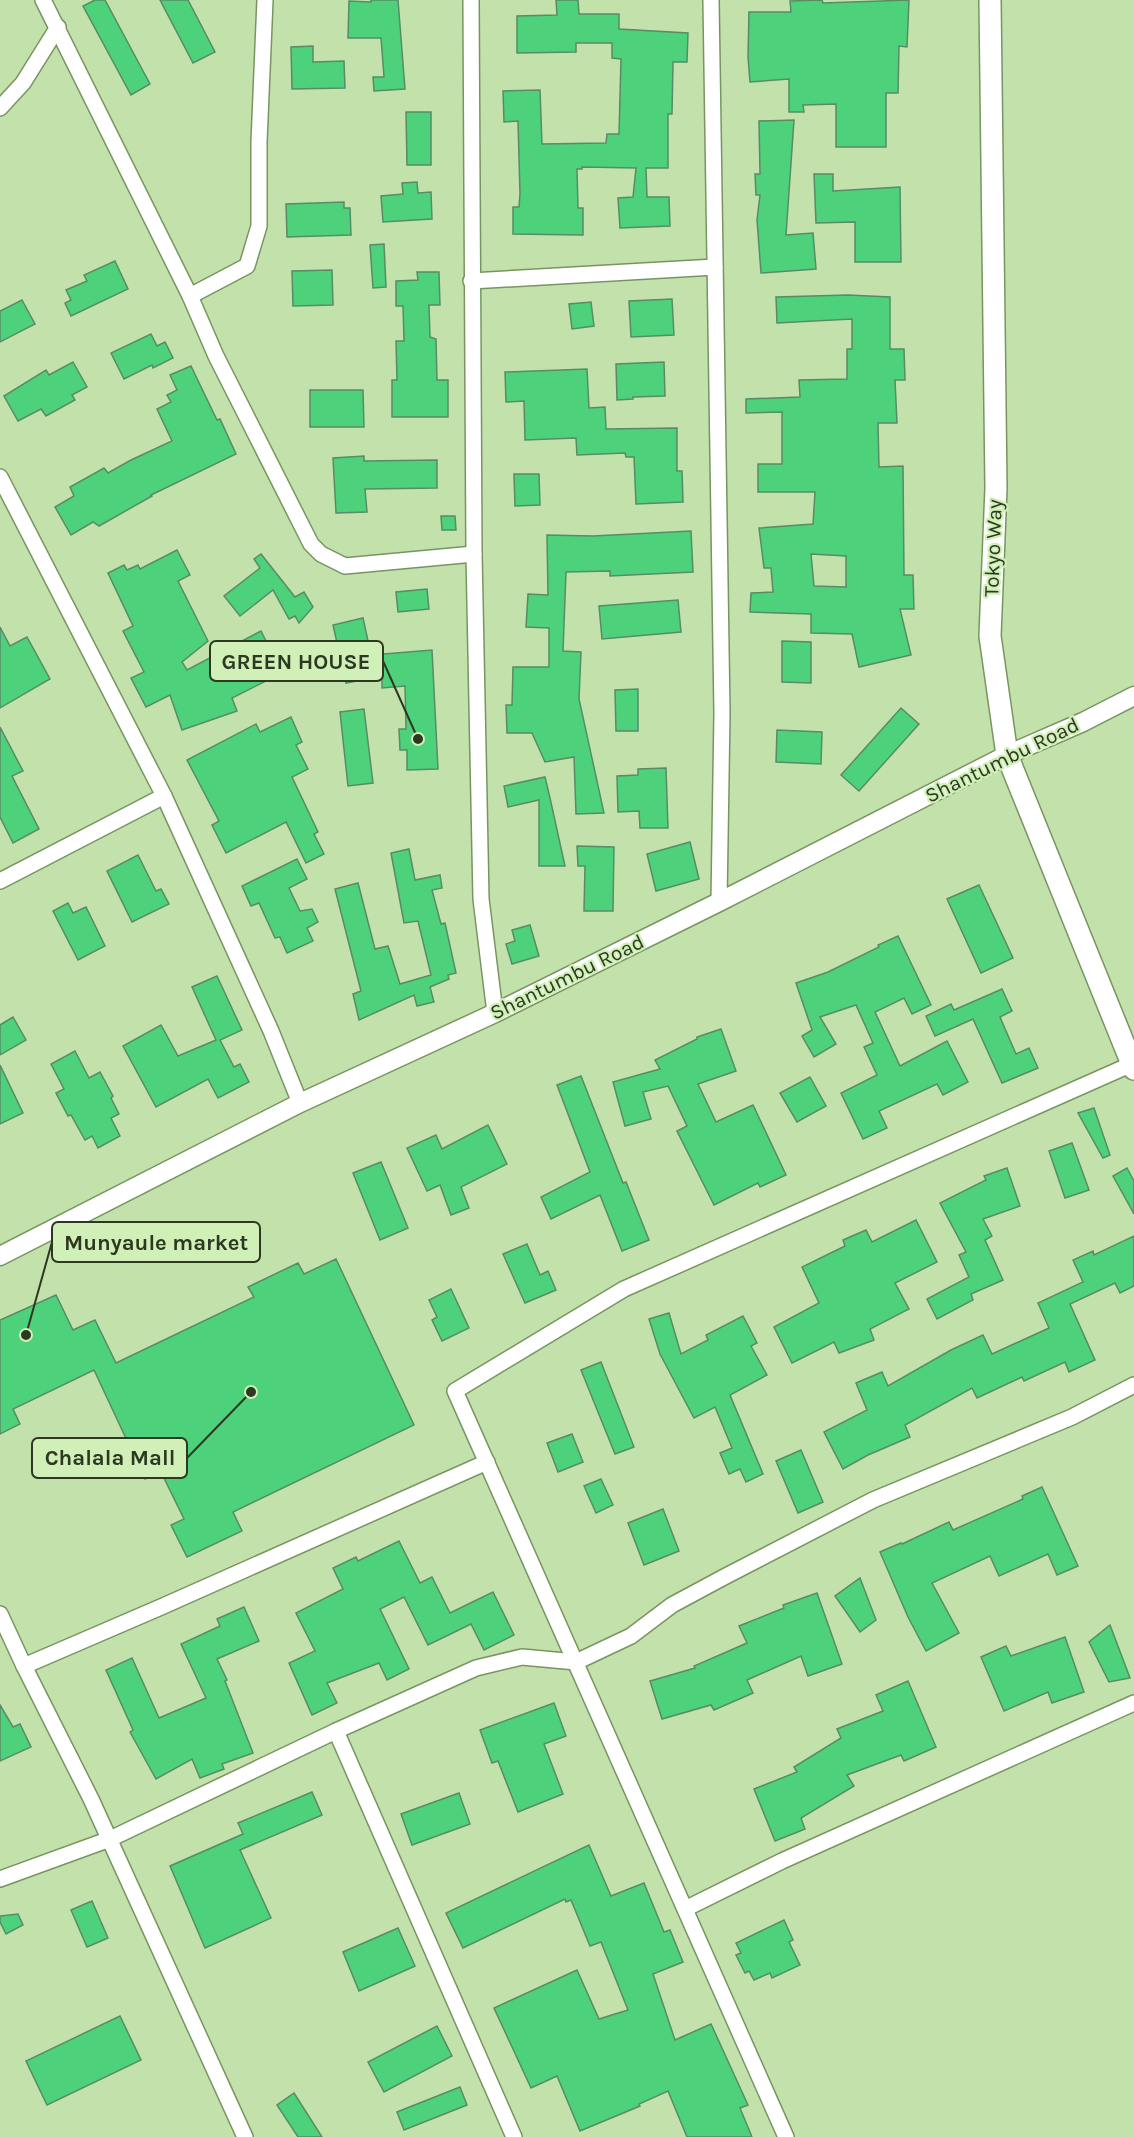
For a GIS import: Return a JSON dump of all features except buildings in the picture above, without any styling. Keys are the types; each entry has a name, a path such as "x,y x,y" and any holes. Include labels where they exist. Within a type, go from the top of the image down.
{"main road":[{"name":"Tokyo Way","path":"990,0 996,488 990,636 1007,755 1133,1067"}],"street":[{"path":"43,0 190,296 216,356 311,544 321,554 345,566 474,554"},
{"path":"190,296 247,266 259,226 261,71 265,0"},
{"path":"471,0 474,554 481,898 495,1013"},
{"path":"711,0 722,713 719,902"},
{"path":"0,108 22,83 58,27"},
{"path":"471,281 715,267"},
{"path":"0,477 164,796 271,1030 300,1103"},
{"name":"Shantumbu Road","path":"0,1256 300,1103 495,1013 1007,755 1134,696"},
{"path":"0,881 164,796"},
{"path":"786,2137 455,1392 624,1289 1133,1067"},
{"path":"0,1879 110,1839 336,1731 476,1668 522,1657 576,1662 631,1636 672,1605 799,1536 862,1505 1072,1417 1134,1385"},
{"path":"24,1666 487,1462"},
{"path":"0,1614 110,1839 245,2137"},
{"path":"685,1909 782,1861 1134,1703"},
{"path":"336,1731 514,2137"}],"place":[{"name":"GREEN HOUSE","path":"418,739"},
{"name":"Munyaule market","path":"26,1335"},
{"name":"Chalala Mall","path":"251,1392"}]}
